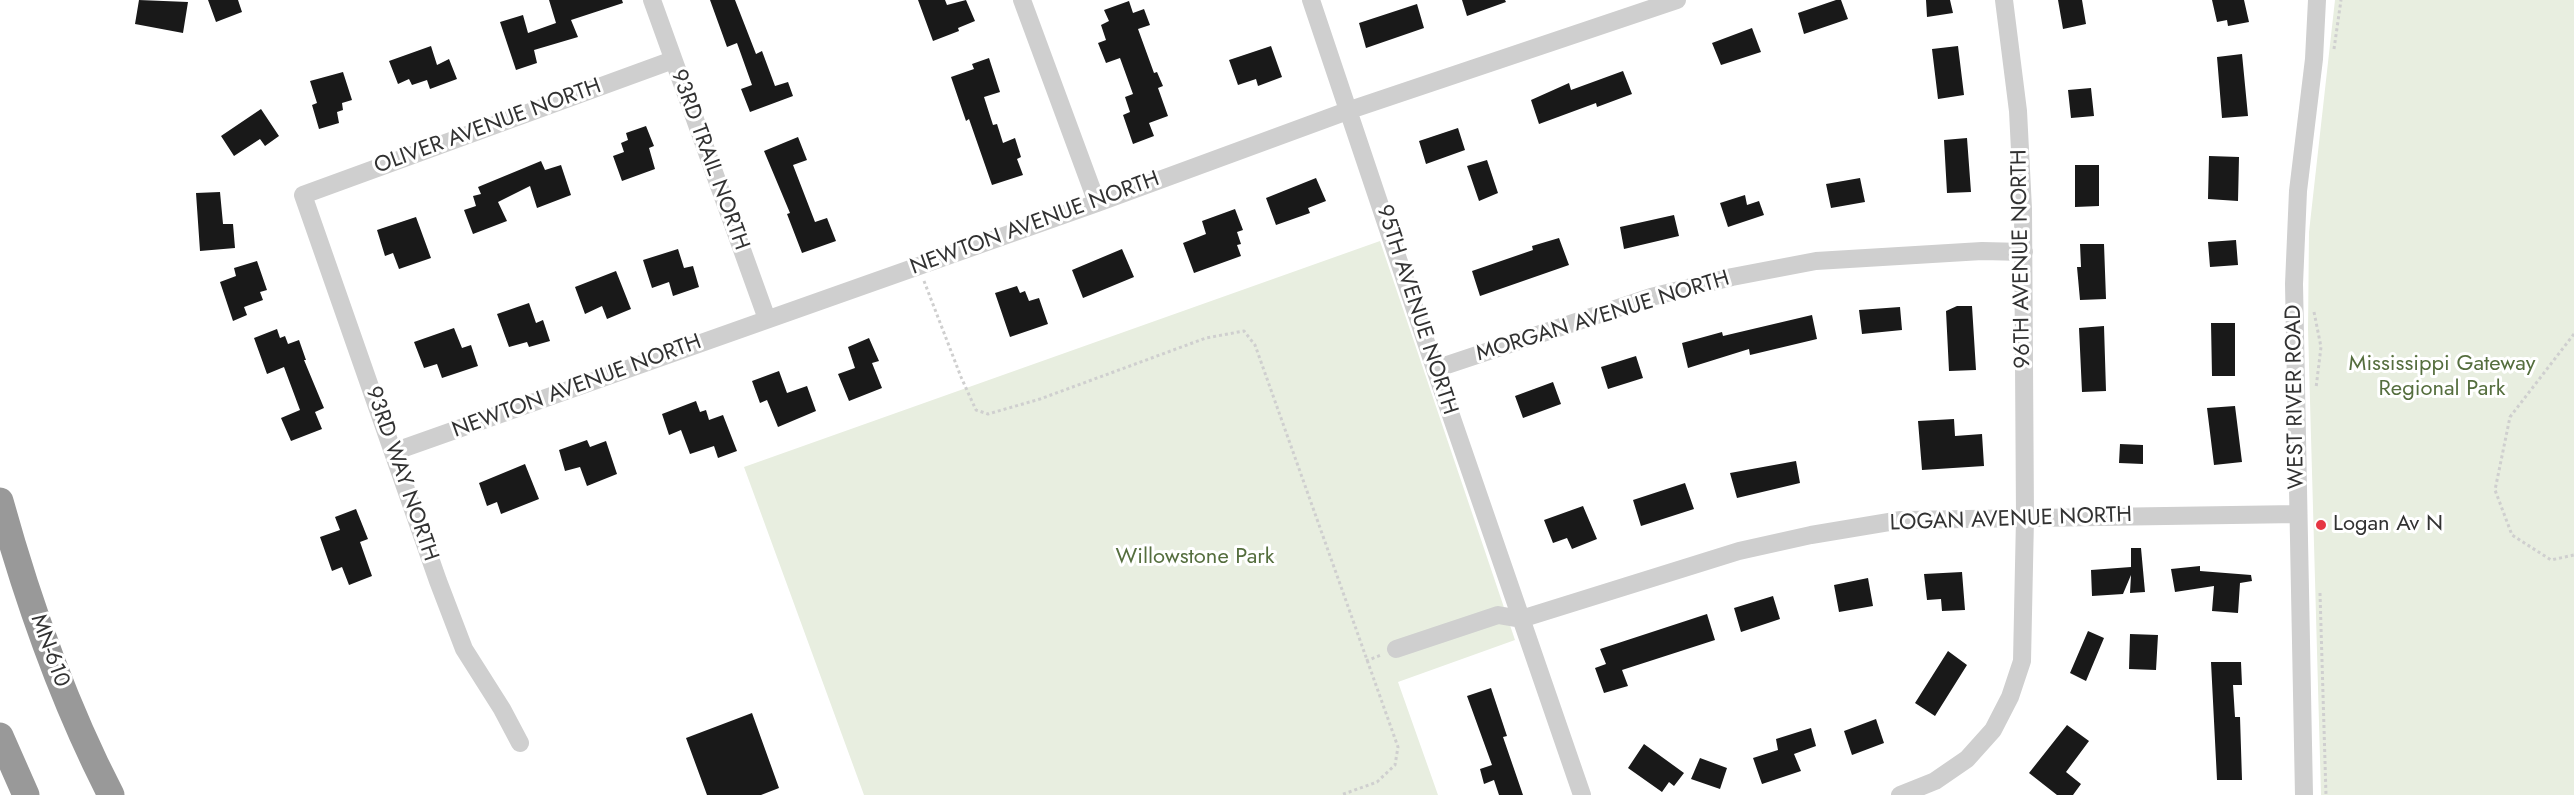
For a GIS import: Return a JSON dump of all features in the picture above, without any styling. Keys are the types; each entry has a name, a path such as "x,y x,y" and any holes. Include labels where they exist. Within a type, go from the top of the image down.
{"highway":[{"name":"MN-610","path":"0,501 12,545 43,636 68,701 111,795"},
{"path":"0,736 26,795"}],"street":[{"name":"93RD TRAIL NORTH","path":"652,0 767,319"},
{"path":"1022,0 1097,203"},
{"name":"95TH AVENUE NORTH","path":"1311,0 1582,795"},
{"name":"NEWTON AVENUE NORTH","path":"393,452 1097,203 1350,110 1677,0"},
{"name":"96TH AVENUE NORTH","path":"1900,795 1935,781 1967,759 1993,730 2010,697 2022,661 2025,518 2024,252 2018,111 2004,0"},
{"name":"WEST RIVER ROAD","path":"2304,795 2294,262 2298,191 2314,59 2317,0"},
{"name":"OLIVER AVENUE NORTH","path":"303,195 673,60"},
{"name":"93RD WAY NORTH","path":"303,195 464,649 502,709 520,743"},
{"name":"MORGAN AVENUE NORTH","path":"1435,369 1652,297 1732,277 1816,261 1982,251 2024,252"},
{"name":"LOGAN AVENUE NORTH","path":"1521,619 1739,551 1811,535 1901,520 2298,514"},
{"path":"1396,649 1498,615 1521,619"}],"path":[{"path":"2334,50 2341,0"},
{"path":"918,266 976,410 988,414 1040,399 1206,338 1244,331 1255,345 1398,747 1395,765 1377,782 1341,795"},
{"path":"2314,304 2321,347 2316,391"},
{"path":"2574,334 2510,417 2495,490 2512,535 2551,560 2574,555"},
{"path":"2320,586 2326,795"}],"green space":[{"name":"Mississippi Gateway Regional Park","path":"2335,0 2574,0 2574,795 2321,795 2308,329 2309,232"},
{"name":"Willowstone Park","path":"1380,241 1515,640 1398,682 1438,795 864,795 744,467"}],"building":[{"path":"139,0 188,2 183,33 135,24"},
{"path":"208,0 238,0 242,12 216,22"},
{"path":"549,0 622,0 623,3 571,20 578,37 534,50 537,63 516,70 500,22 523,15 528,33 556,23"},
{"path":"710,0 735,0 756,54 762,51 775,86 788,82 793,96 750,112 741,89 752,85 737,43 727,47"},
{"path":"918,0 945,0 947,5 966,0 975,21 958,28 959,31 933,41"},
{"path":"1462,0 1505,0 1506,2 1467,16"},
{"path":"1841,0 1848,19 1804,34 1798,13"},
{"path":"1926,0 1950,0 1953,13 1927,17"},
{"path":"2058,0 2082,0 2086,24 2063,29"},
{"path":"2212,0 2244,0 2249,22 2228,26 2227,20 2217,22"},
{"path":"1129,1 1133,13 1144,9 1150,25 1138,29 1154,73 1157,72 1163,86 1158,88 1168,116 1149,123 1154,136 1133,144 1123,115 1130,112 1125,97 1133,94 1120,58 1106,63 1098,43 1106,40 1101,25 1109,21 1104,10"},
{"path":"1417,4 1424,28 1366,48 1359,23"},
{"path":"1752,28 1761,52 1721,65 1712,43"},
{"path":"431,46 437,65 449,59 457,79 430,89 427,80 412,85 409,79 398,84 389,61"},
{"path":"1271,46 1282,77 1258,86 1256,79 1238,85 1229,60"},
{"path":"1958,46 1964,95 1938,99 1932,49"},
{"path":"2242,54 2248,116 2222,118 2217,57"},
{"path":"989,58 1000,92 984,97 993,125 997,124 1003,143 1015,138 1021,157 1017,159 1023,175 992,185 969,119 966,121 951,77 974,69 972,64"},
{"path":"1623,71 1632,94 1597,107 1596,103 1539,124 1531,100 1569,83 1571,90"},
{"path":"343,72 352,100 342,103 343,110 337,112 339,123 319,129 312,105 317,103 310,81"},
{"path":"2091,88 2094,116 2071,118 2068,90"},
{"path":"261,109 279,136 265,146 260,139 234,156 221,136"},
{"path":"646,126 654,146 649,148 655,169 622,181 613,156 624,152 621,143 628,140 626,133"},
{"path":"1458,128 1465,150 1426,164 1419,141"},
{"path":"798,137 807,160 793,165 815,222 827,218 836,241 802,253 787,214 790,213 764,151"},
{"path":"1967,138 1971,192 1947,193 1944,140"},
{"path":"2209,156 2239,157 2238,201 2208,199"},
{"path":"1487,160 1498,193 1479,201 1467,166"},
{"path":"541,161 545,170 561,165 571,195 537,208 530,186 498,202 507,221 473,234 464,210 476,206 473,196 481,194 478,187"},
{"path":"2075,165 2099,165 2099,206 2075,207"},
{"path":"1316,178 1326,201 1308,208 1310,213 1276,225 1266,198"},
{"path":"1860,178 1865,202 1831,208 1826,184"},
{"path":"220,192 223,224 233,224 235,248 200,251 196,193"},
{"path":"1745,195 1747,205 1759,201 1764,215 1728,227 1720,203"},
{"path":"1235,209 1243,230 1237,232 1241,244 1237,245 1241,256 1194,273 1183,243 1206,234 1202,221"},
{"path":"1674,215 1679,236 1624,249 1620,227"},
{"path":"416,217 431,258 399,269 393,253 385,256 377,230"},
{"path":"1559,238 1569,265 1480,296 1472,271 1533,250 1532,246"},
{"path":"2236,240 2238,265 2210,267 2208,242"},
{"path":"2080,244 2104,244 2106,299 2080,300 2077,267 2081,267"},
{"path":"678,249 684,268 693,266 699,287 673,296 669,282 652,288 643,260"},
{"path":"1122,249 1134,277 1083,298 1072,270"},
{"path":"257,261 267,290 260,292 263,300 244,307 247,315 233,321 220,282 236,276 234,268"},
{"path":"616,271 631,309 607,319 602,306 585,314 575,287"},
{"path":"1017,286 1020,293 1025,291 1029,301 1039,298 1048,324 1010,337 995,293"},
{"path":"529,303 536,323 543,320 550,341 529,347 527,342 509,347 497,314"},
{"path":"1957,306 1972,306 1976,370 1949,371 1946,311"},
{"path":"1900,307 1902,330 1862,334 1859,310"},
{"path":"1812,315 1817,339 1750,355 1749,349 1688,368 1682,343 1722,332 1723,336"},
{"path":"2211,323 2235,323 2235,376 2212,376"},
{"path":"2104,326 2106,391 2082,392 2079,328"},
{"path":"454,328 462,348 471,345 478,366 442,378 437,364 424,368 414,342"},
{"path":"277,329 280,338 285,336 288,344 299,340 306,360 304,360 324,408 315,412 322,429 291,441 281,418 300,410 284,367 267,374 254,338"},
{"path":"869,338 879,361 872,363 882,388 849,401 838,374 855,368 848,347"},
{"path":"1636,356 1643,378 1608,389 1601,367"},
{"path":"779,371 787,393 807,386 816,411 778,427 767,400 760,403 752,381"},
{"path":"1553,382 1561,404 1523,418 1515,396"},
{"path":"696,401 700,412 706,410 709,420 723,415 737,451 718,458 714,446 690,454 681,430 669,435 662,414"},
{"path":"2235,406 2242,462 2214,465 2207,408"},
{"path":"1954,419 1955,436 1982,434 1984,466 1922,470 1918,421"},
{"path":"587,440 590,447 606,441 617,474 587,486 580,467 565,471 559,450"},
{"path":"2120,444 2143,445 2143,464 2119,463"},
{"path":"1796,461 1800,483 1737,498 1730,473"},
{"path":"525,464 539,499 501,514 497,502 487,506 479,483"},
{"path":"1685,483 1694,509 1641,526 1633,500"},
{"path":"1583,506 1597,539 1572,549 1567,538 1553,543 1544,520"},
{"path":"356,509 368,539 360,542 372,576 349,585 342,567 332,571 320,537 340,530 335,517"},
{"path":"2131,548 2141,548 2145,592 2130,593 2131,575 2123,594 2092,596 2091,570 2131,567"},
{"path":"2200,566 2200,571 2251,575 2252,581 2240,583 2238,613 2212,611 2214,586 2175,592 2171,569"},
{"path":"1962,572 1965,610 1942,611 1941,599 1927,600 1924,574"},
{"path":"1868,578 1873,606 1839,612 1834,585"},
{"path":"1773,596 1780,619 1741,632 1734,608"},
{"path":"1707,614 1715,640 1622,670 1628,686 1604,693 1595,668 1606,664 1600,649"},
{"path":"2088,631 2104,638 2086,681 2070,673"},
{"path":"2130,634 2158,635 2156,670 2129,669"},
{"path":"1948,651 1967,665 1935,716 1915,703"},
{"path":"2211,662 2241,662 2242,685 2233,685 2235,717 2240,717 2242,780 2217,780"},
{"path":"1491,688 1507,736 1503,737 1523,795 1499,795 1494,780 1484,784 1480,769 1492,765 1467,696"},
{"path":"752,713 779,788 761,795 707,795 686,738"},
{"path":"1876,719 1884,743 1852,755 1844,731"},
{"path":"2067,725 2089,741 2066,772 2081,784 2073,795 2057,795 2029,773"},
{"path":"1811,728 1816,746 1794,754 1801,771 1762,784 1753,758 1778,750 1776,739"},
{"path":"1644,744 1684,773 1674,786 1669,782 1662,792 1628,768"},
{"path":"1700,758 1727,768 1720,789 1691,779"}],"place":[{"name":"Logan Av N","path":"2321,525"}]}
